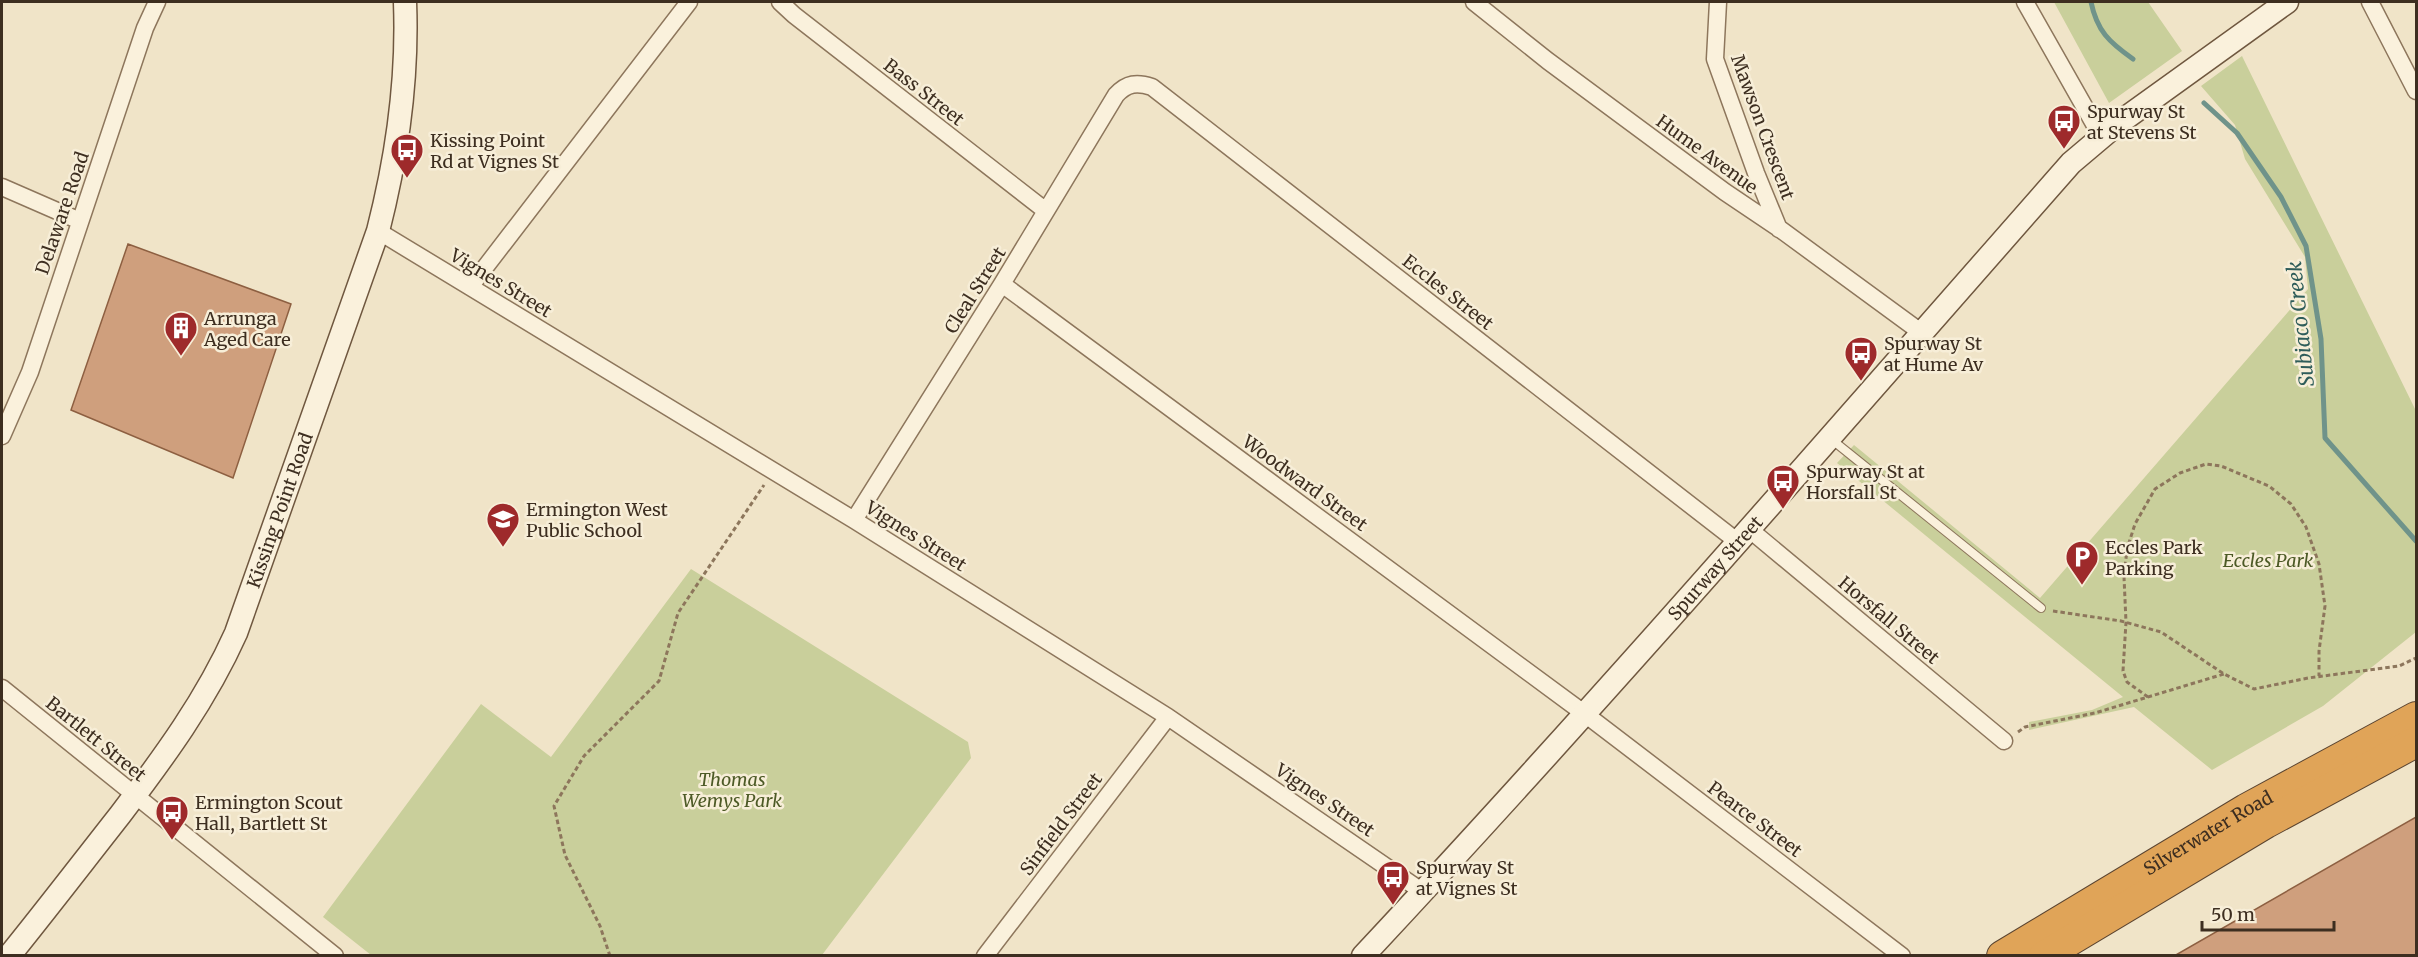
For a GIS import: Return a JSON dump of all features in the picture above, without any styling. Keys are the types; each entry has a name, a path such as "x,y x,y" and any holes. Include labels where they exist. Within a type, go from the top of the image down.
{"highway":[{"name":"Silverwater Road","path":"2044,956 2266,823 2416,717"},
{"name":"Silverwater Road","path":"2002,956 2246,809 2345,767 2416,742"}],"street":[{"name":"Delaware Road","path":"2,436 30,372 145,28 157,2"},
{"name":"Kissing Point Road","path":"9,956 175,743 219,672 236,633 378,231 395,147 406,55 405,2"},
{"path":"470,287 689,2"},
{"name":"Bass Street","path":"780,2 1046,211"},
{"name":"Hume Avenue","path":"1473,2 1688,165 1922,333"},
{"name":"Mawson Crescent","path":"1718,2 1715,59 1756,173 1780,229"},
{"path":"2025,2 2101,136"},
{"name":"Spurway Street","path":"1363,956 1585,714 2071,163 2101,136 2287,2"},
{"path":"2370,2 2416,91"},
{"name":"Eccles Street","path":"1130,84 1141,83 1152,87 1743,535"},
{"name":"Cleal Street","path":"854,520 1002,284 1116,95 1130,84"},
{"path":"2,188 80,221"},
{"name":"Vignes Street","path":"378,231 773,470 1168,717 1422,892"},
{"name":"Woodward Street","path":"1002,284 1585,714"},
{"name":"Horsfall Street","path":"1743,535 2004,741"},
{"name":"Bartlett Street","path":"2,688 335,956"},
{"name":"Pearce Street","path":"1585,714 1902,956"},
{"name":"Sinfield Street","path":"985,956 1168,717"}],"lane":[{"path":"1830,438 2041,608"}],"path":[{"path":"2148,697 2127,682 2123,671 2126,622 2124,577 2127,549 2135,524 2155,489 2180,473 2206,464 2221,466 2269,486 2291,504 2306,527 2319,564 2325,606 2319,651 2319,676"},
{"path":"610,956 600,926 565,855 554,806 584,756 659,681 678,613 773,470"},
{"path":"2041,608 2126,622 2161,632 2224,674 2254,688 2319,676 2399,666 2416,658"},
{"path":"2004,741 2025,727 2095,713 2224,674"}],"green space":[{"path":"2054,2 2148,2 2182,51 2109,103"},
{"name":"Eccles Park","path":"2242,56 2416,411 2416,632 2323,706 2212,770 2134,707 2029,730 2029,722 2092,710 2123,697 1837,463 1854,445 2040,598 2308,289 2305,257 2245,159 2235,125 2201,86"},
{"name":"Thomas Wemys Park","path":"691,569 968,742 971,758 822,955 371,955 323,917 481,704 551,757"}],"building":[{"name":"Arrunga Aged Care","path":"128,244 291,304 233,478 71,410"},
{"path":"2416,817 2416,956 2174,956"}],"waterway":[{"path":"2091,2 2097,21 2105,35 2133,59"},
{"name":"Subiaco Creek","path":"2204,103 2237,133 2281,197 2306,246 2321,339 2325,438 2416,541"}],"place":[{"name":"Spurway St at Stevens St","path":"2064,150"},
{"name":"Kissing Point Rd at Vignes St","path":"407,179"},
{"name":"Arrunga Aged Care","path":"181,357"},
{"name":"Spurway St at Hume Av","path":"1861,382"},
{"name":"Spurway St at Horsfall St","path":"1783,510"},
{"name":"Ermington West Public School","path":"503,548"},
{"name":"Eccles Park Parking","path":"2082,586"},
{"name":"Ermington Scout Hall, Bartlett St","path":"172,841"},
{"name":"Spurway St at Vignes St","path":"1393,906"}]}
